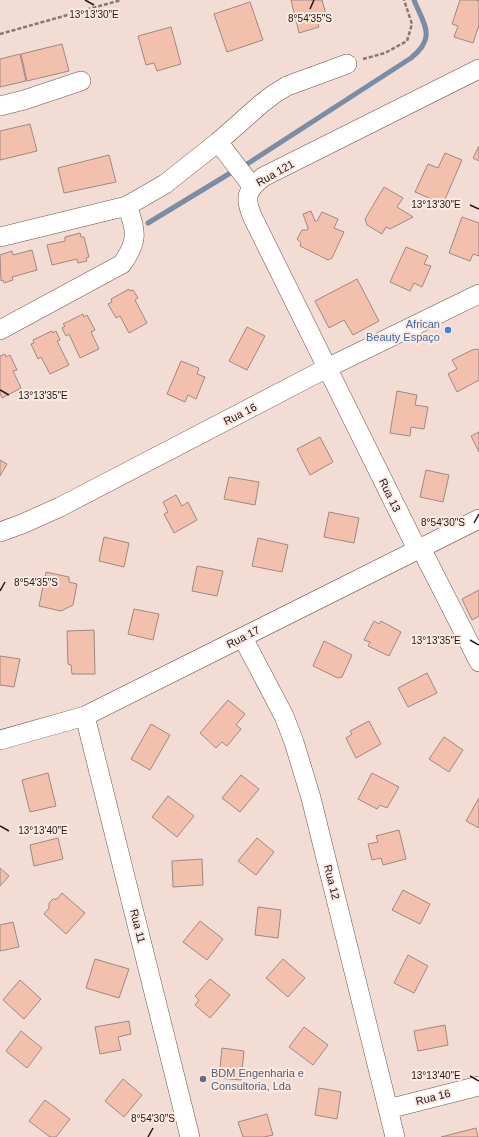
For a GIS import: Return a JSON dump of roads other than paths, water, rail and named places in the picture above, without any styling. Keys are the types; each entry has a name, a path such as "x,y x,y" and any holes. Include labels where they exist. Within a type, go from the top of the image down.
{"street":[{"path":"0,237 127,206 164,184 218,142 274,94 287,86 347,64"},
{"name":"Rua 121","path":"327,368 248,207 248,195 243,176 263,177 479,69"},
{"path":"0,106 24,100 81,81"},
{"path":"218,142 243,176"},
{"path":"0,330 122,264 130,252 134,239 134,229 127,206"},
{"name":"Rua 16","path":"0,532 60,507 327,368 479,294"},
{"name":"Rua 13","path":"327,368 413,541 425,556 479,662"},
{"name":"Rua 17","path":"0,740 85,716 479,519"},
{"name":"Rua 12","path":"242,638 284,716 307,784 395,1137"},
{"name":"Rua 11","path":"85,716 190,1137"},
{"name":"Rua 16","path":"388,1109 479,1086"}],"waterway":[{"path":"244,166 411,58 419,51 424,44 426,30 414,0"},
{"path":"148,223 232,172"}],"place":[{"name":"African Beauty Espaço","path":"448,330"},
{"name":"BDM Engenharia e Consultoria, Lda","path":"203,1079"}]}
